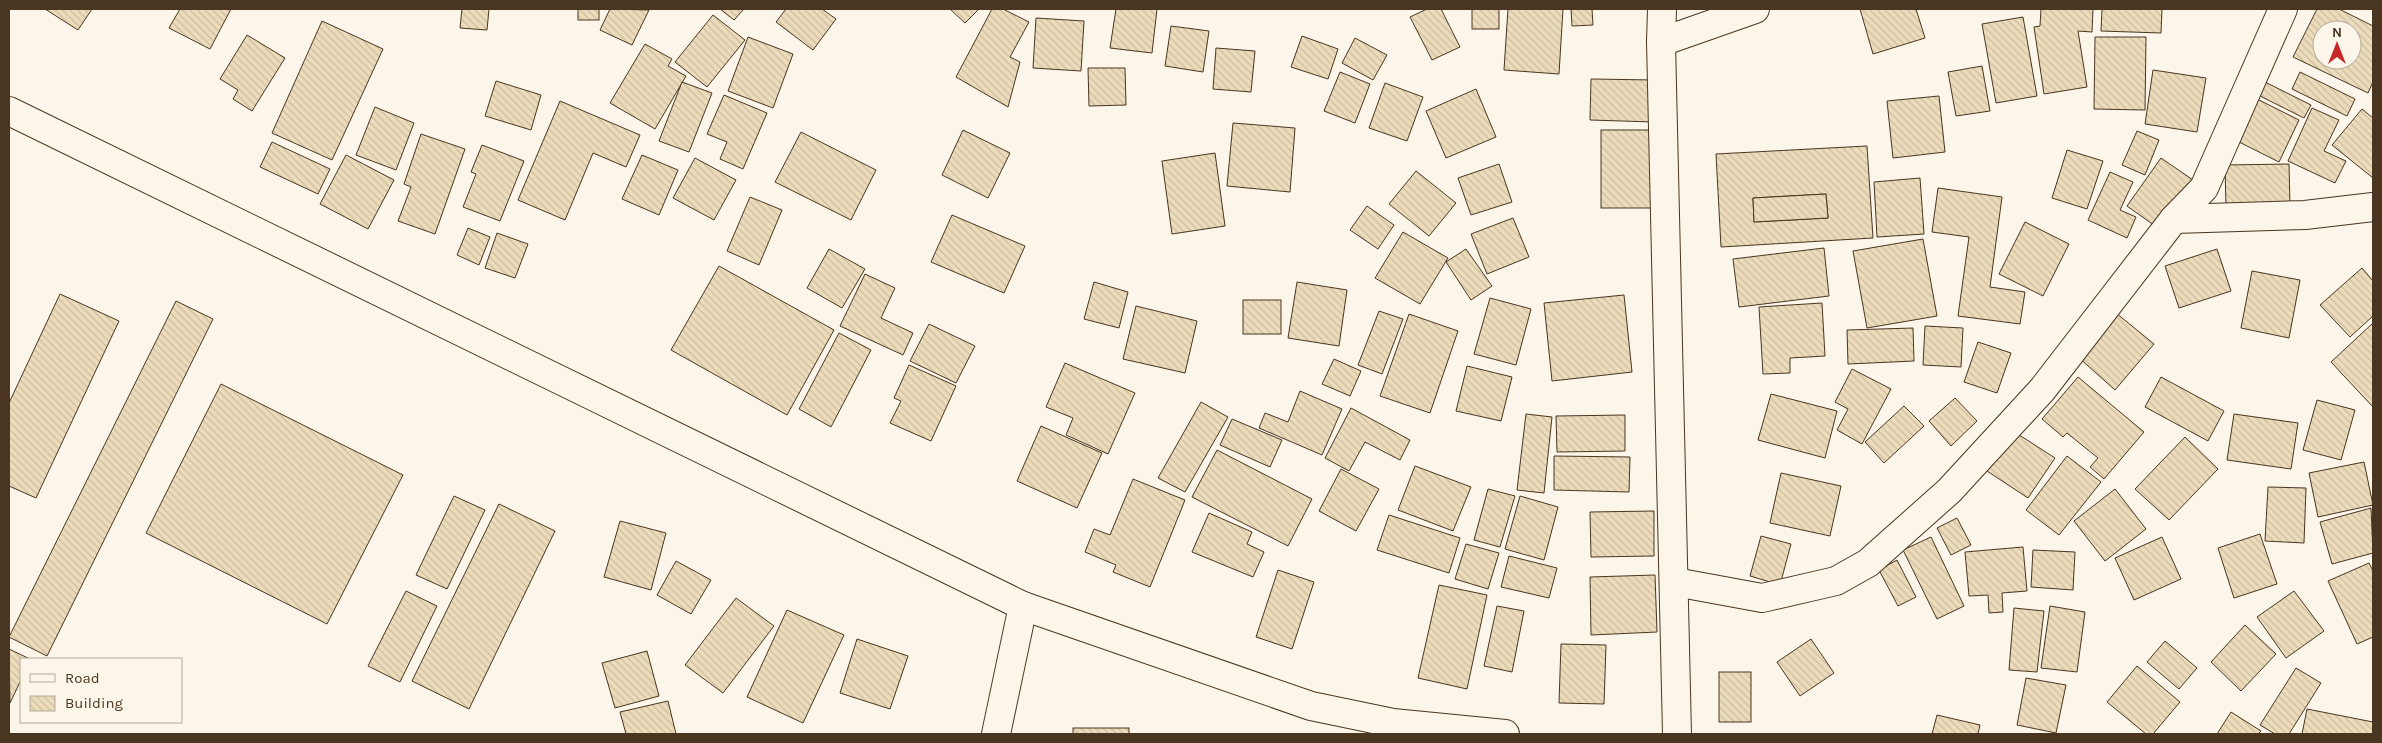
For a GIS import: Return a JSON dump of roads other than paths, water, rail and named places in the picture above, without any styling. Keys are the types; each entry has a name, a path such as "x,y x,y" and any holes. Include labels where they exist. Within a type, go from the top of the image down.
{"street":[{"path":"1662,9 1661,42 1675,582 1677,734"},
{"path":"1661,42 1755,9"},
{"path":"1675,582 1762,598 1836,581 1868,563 1949,491 2042,390 2174,219 2204,188 2283,9"},
{"path":"9,111 1023,606 1311,706 1393,723 1505,734"},
{"path":"2174,219 2305,215 2373,207"},
{"path":"996,734 1023,606"}]}
